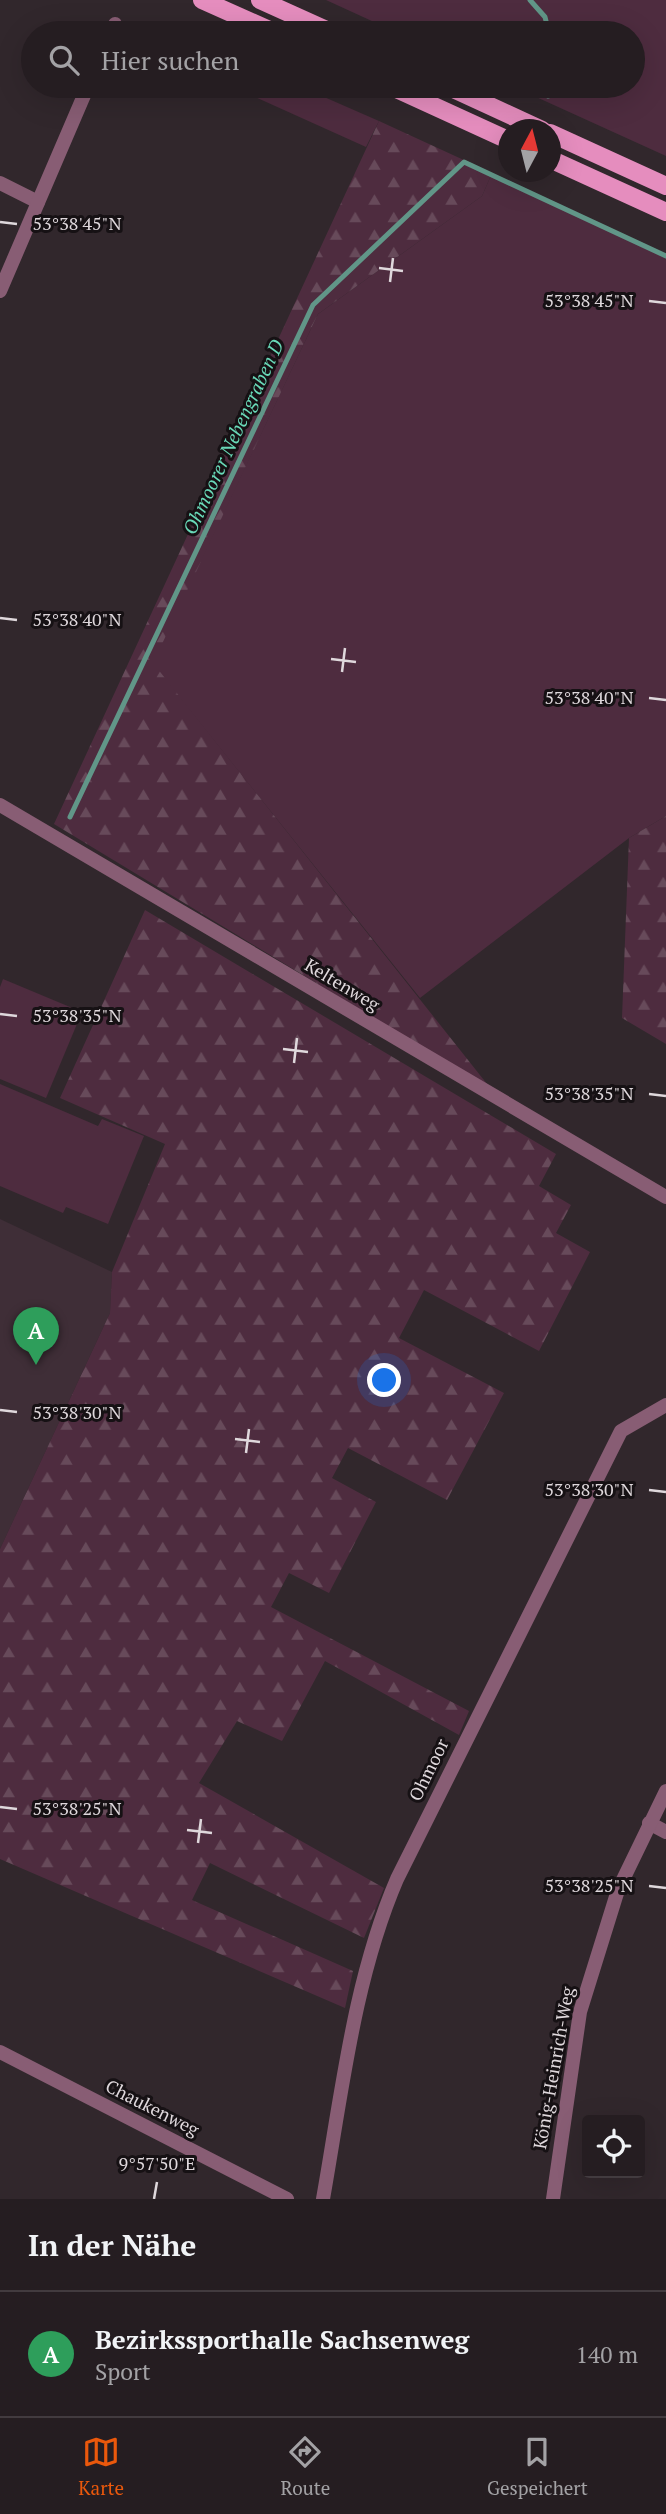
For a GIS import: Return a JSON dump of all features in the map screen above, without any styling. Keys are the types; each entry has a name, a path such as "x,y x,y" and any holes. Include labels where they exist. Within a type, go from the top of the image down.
{"main road":[{"path":"202,0 249,21"},
{"path":"260,0 306,21"},
{"path":"416,98 498,135"},
{"path":"473,98 518,119"},
{"path":"561,138 666,186"},
{"path":"561,164 666,212"}],"street":[{"path":"0,291 83,98"},
{"path":"0,183 38,202"},
{"name":"Keltenweg","path":"0,805 666,1197"},
{"name":"Ohmoor","path":"323,2199 360,1997 377,1925 392,1890 621,1431 666,1405"},
{"name":"König-Heinrich-Weg","path":"552,2199 580,2012 618,1890 666,1791"},
{"path":"649,1824 666,1832"},
{"name":"Chaukenweg","path":"0,2052 288,2199"}],"shaded area":[{"path":"0,1219 112,1272 110,1313 0,1549"}],"green space":[{"path":"326,0 666,0 666,156 538,98 645,98 645,21 372,21"},
{"path":"258,98 326,98 379,121 366,147"},
{"path":"379,121 492,173 482,196 318,314 153,663 491,1089 54,824"},
{"path":"492,173 498,176 498,182 511,182 666,255 666,816 629,838 420,998 152,663 318,314 482,196"},
{"path":"666,816 666,1044 622,1018 629,838"},
{"path":"145,910 556,1154 539,1186 571,1205 556,1233 590,1252 539,1351 424,1290 399,1338 504,1393 447,1500 348,1448 332,1478 376,1502 329,1593 289,1573 271,1607 469,1711 459,1735 325,1661 282,1741 237,1721 199,1783 384,1888 364,1938 210,1863 192,1900 353,1971 345,2008 0,1859 0,1549 110,1313 112,1272 165,1144 60,1098"},
{"path":"3,979 82,1012 46,1098 0,1079 0,987"},
{"path":"0,1084 98,1126 102,1119 144,1136 108,1224 66,1207 63,1213 0,1186"}],"waterway":[{"path":"530,0 546,21"},
{"name":"Ohmoorer Nebengraben D","path":"70,817 313,305 464,162 666,256"}],"place":[{"name":"Bezirkssporthalle Sachsenweg","path":"36,1365"}]}
